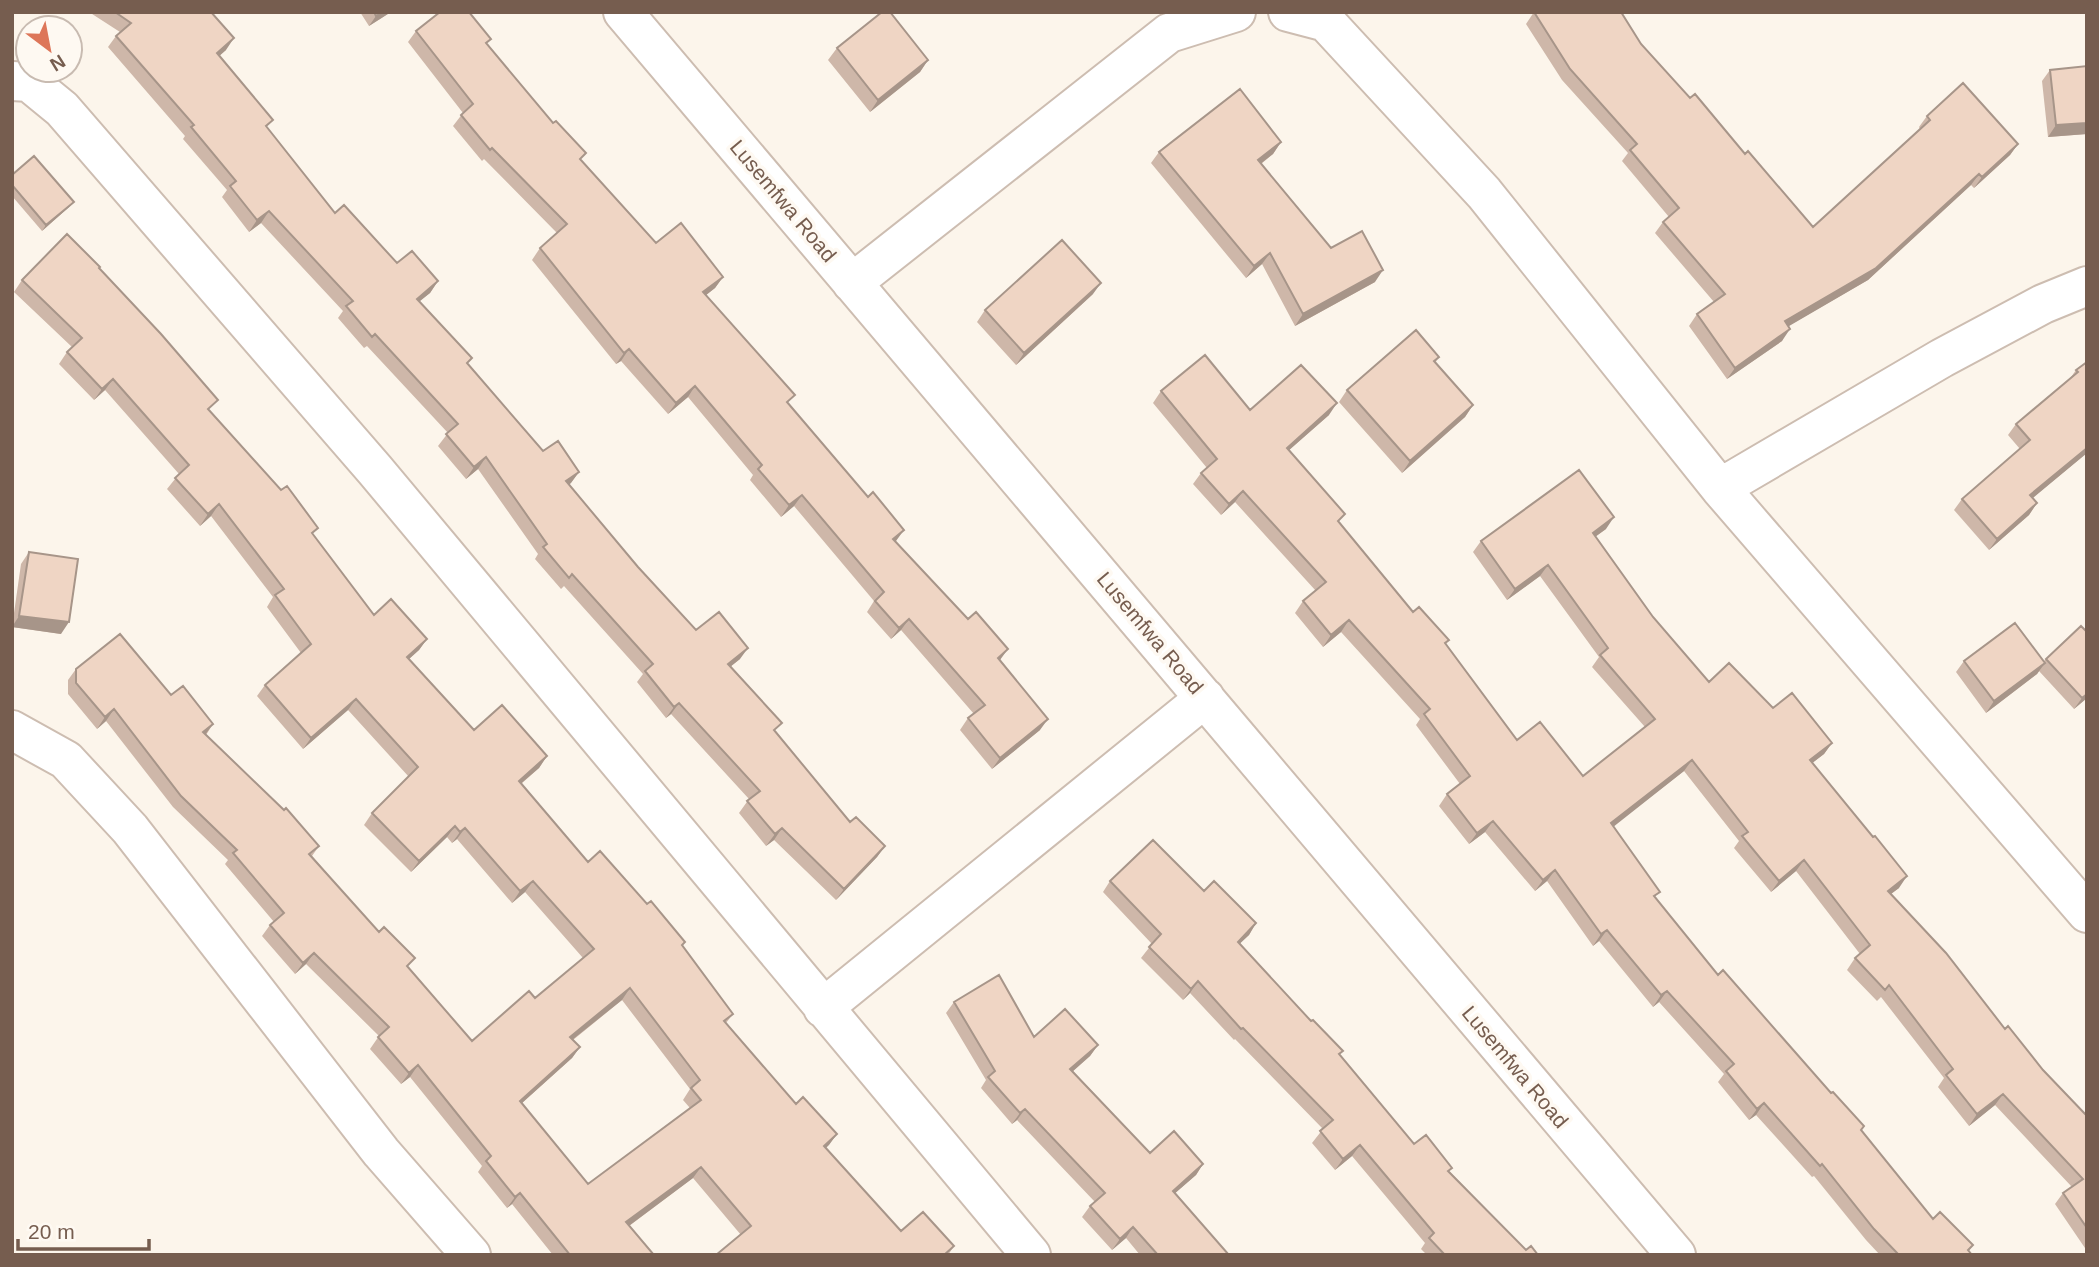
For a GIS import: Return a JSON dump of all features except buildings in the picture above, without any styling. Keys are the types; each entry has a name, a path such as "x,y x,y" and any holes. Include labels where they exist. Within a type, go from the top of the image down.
{"street":[{"name":"Lusemfwa Road","path":"623,12 1676,1255"},
{"path":"852,283 1169,33 1236,12"},
{"path":"1288,12 1326,22 1484,193 1720,488 2087,913"},
{"path":"12,81 29,82 62,109 375,470 1031,1255"},
{"path":"1720,488 1942,358 2043,304 2087,286"},
{"path":"823,1008 1205,698"},
{"path":"12,730 66,760 130,829 381,1152 471,1255"}]}
